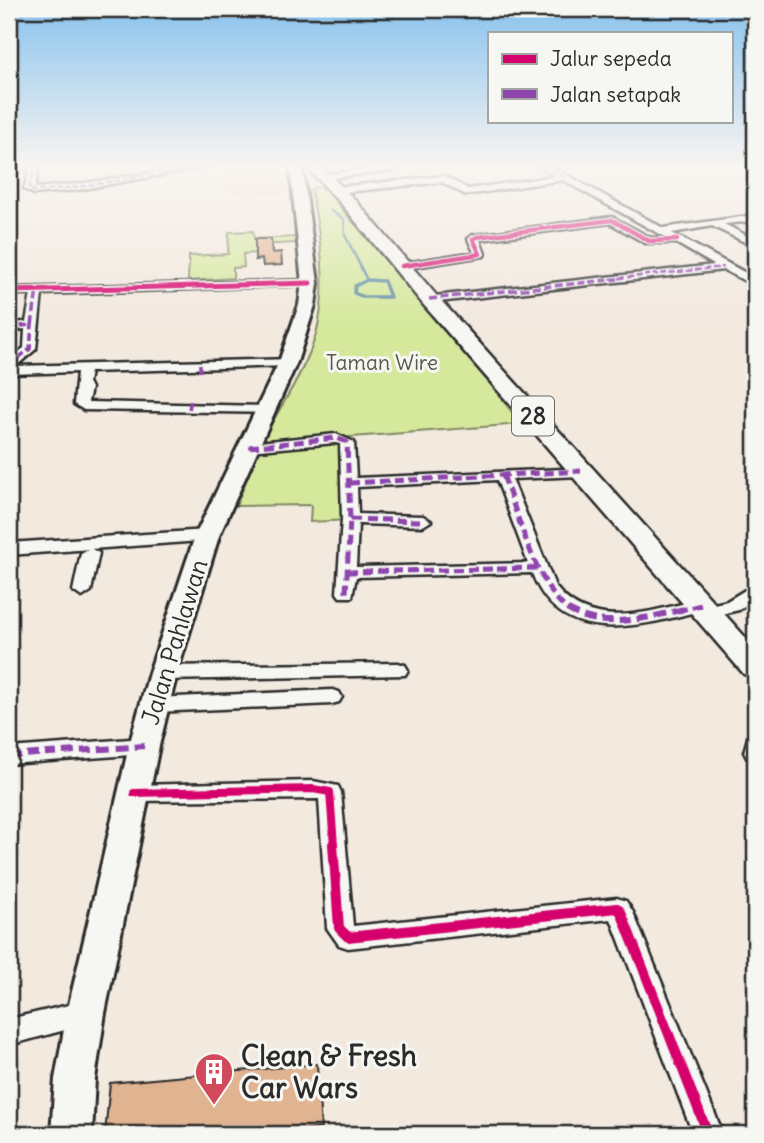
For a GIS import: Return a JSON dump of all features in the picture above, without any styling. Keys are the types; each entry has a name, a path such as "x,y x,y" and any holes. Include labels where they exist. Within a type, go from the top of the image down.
{"highway":[{"name":"28","path":"360,218 755,667"}],"main road":[{"name":"Jalan Pahlawan","path":"71,1134 75,1079 86,1013 144,746 163,673 205,541 267,411 304,315 310,283 302,218"}],"street":[{"path":"640,218 755,283"},
{"path":"663,231 752,218"},
{"path":"402,266 481,253 473,241 477,237 581,223 617,221 649,241 677,240"},
{"path":"714,223 755,244"},
{"path":"429,299 724,267"},
{"path":"9,291 310,283"},
{"path":"9,367 30,349 37,290"},
{"path":"9,327 32,325"},
{"path":"9,367 200,368 288,362"},
{"path":"85,367 81,382 84,388 81,404 84,406 190,405 267,411"},
{"path":"248,447 340,438 348,446 350,519 346,593"},
{"path":"349,484 580,471"},
{"path":"503,475 551,598 562,608 598,620 625,622 705,608 733,606 755,590"},
{"path":"350,519 423,521"},
{"path":"9,549 205,541"},
{"path":"9,558 205,541"},
{"path":"82,591 90,553"},
{"path":"347,572 540,568"},
{"path":"163,673 398,670"},
{"path":"155,705 332,697"},
{"path":"755,743 755,752"},
{"path":"9,756 144,746"},
{"path":"134,793 313,789 330,792 339,928 348,937 617,908 621,912 708,1134"},
{"path":"9,1032 86,1013"}],"green space":[{"name":"Taman Wire","path":"316,218 350,218 488,381 521,424 260,444 298,377 316,334 322,293"},
{"path":"253,231 254,239 296,237 296,243 255,245 256,253 243,254 244,267 233,268 233,278 188,281 189,256 228,254 229,232"},
{"path":"341,440 348,520 310,522 311,505 236,506 259,448"}],"building":[{"path":"255,239 271,239 272,253 281,252 282,265 263,266 262,259 255,260"},
{"name":"Clean & Fresh Car Wars","path":"317,1064 321,1128 259,1134 105,1134 110,1083"}],"waterway":[{"path":"343,218 345,235 367,280"},
{"path":"367,280 372,280"},
{"path":"367,280 384,281 390,297 364,297 354,293 355,286 367,280"}],"marked path":[{"path":"429,299 724,267"},
{"path":"9,327 32,325 37,290"},
{"path":"9,365 30,349 32,325"},
{"path":"200,364 200,372"},
{"path":"189,409 191,400"},
{"path":"249,447 336,438 347,442 350,519 346,593"},
{"path":"349,483 581,471"},
{"path":"503,475 546,587 559,604 575,615 595,620 617,621 662,615 701,605"},
{"path":"350,519 423,521"},
{"path":"347,572 539,568"},
{"path":"9,756 144,746"}],"cycle path":[{"path":"402,266 480,254 473,239 477,237 612,220 649,241 677,240"},
{"path":"9,291 310,283"},
{"path":"134,793 313,789 330,792 339,928 348,937 617,908 621,912 708,1134"}],"place":[{"name":"Clean & Fresh Car Wars","path":"214,1106"}]}
